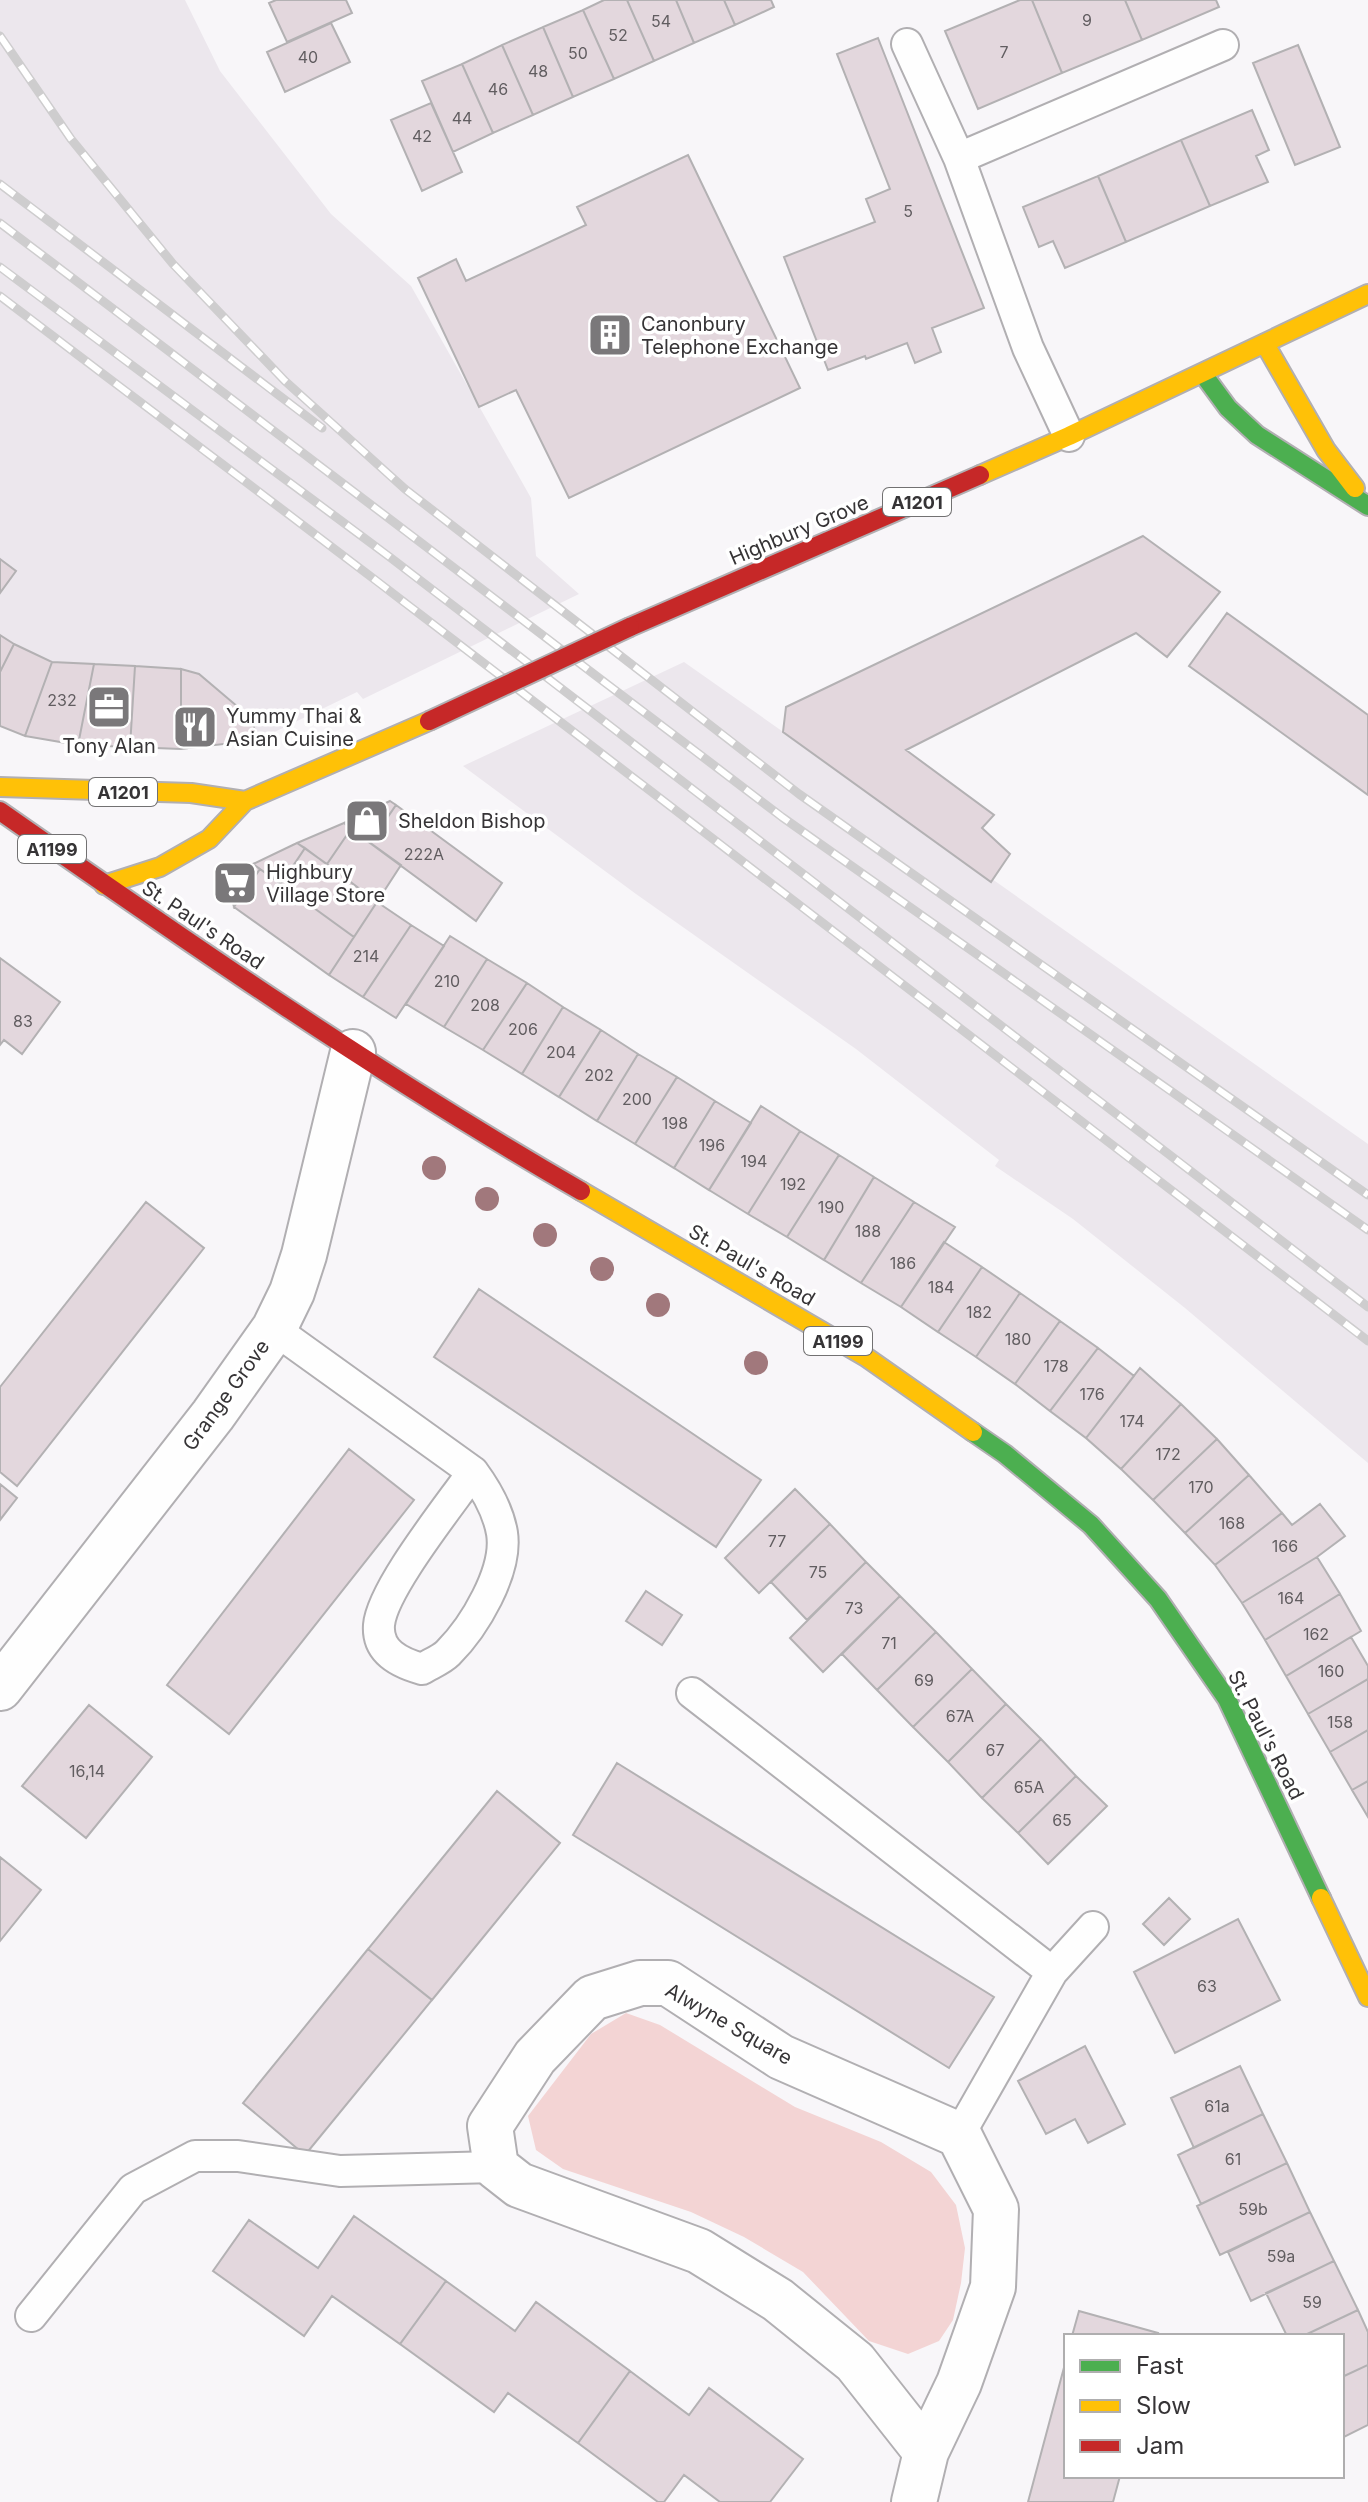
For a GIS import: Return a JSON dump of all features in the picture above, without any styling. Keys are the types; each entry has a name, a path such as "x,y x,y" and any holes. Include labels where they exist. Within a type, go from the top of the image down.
{"main road":[{"name":"Highbury Grove","path":"104,885 160,867 209,839 245,801 429,721 630,627 1069,436 1368,294"},
{"path":"1265,344 1326,450 1368,503"},
{"path":"1203,374 1228,408 1257,435 1368,503"},
{"name":"A1201","path":"0,787 191,793 245,801"},
{"name":"St. Paul's Road","path":"0,811 104,885 467,1125 866,1357 1005,1454 1091,1525 1158,1599 1227,1699 1368,1997"}],"street":[{"name":"Grange Grove","path":"0,1688 213,1415 274,1329 292,1292 304,1255 353,1052"},
{"name":"Alwyne Square","path":"496,2167 490,2126 535,2057 592,1998 640,1983 668,1983 781,2057 959,2135"},
{"path":"914,2502 926,2452 959,2383 993,2287 996,2209 959,2135"},
{"path":"496,2167 519,2185 699,2251 778,2300 855,2362 926,2452"}],"lane":[{"path":"907,44 959,158 1028,348 1069,436"},
{"path":"959,158 1223,45"},
{"path":"274,1329 473,1472 492,1499 502,1534 502,1564 478,1634 422,1669 400,1663 385,1650 378,1627 386,1599 473,1472"},
{"path":"692,1693 1052,1972"},
{"path":"959,2135 1052,1972 1093,1927"},
{"path":"31,2316 133,2189 195,2156 238,2156 340,2171 496,2167"}],"shaded area":[{"path":"0,0 185,0 220,71 331,214 411,286 531,498 536,556 579,594 363,699 357,692 258,740 181,749 95,746 33,738 0,726"},
{"path":"684,662 1368,1144 1368,1463 1185,1308 1073,1219 995,1166 999,1160 856,1049 636,894 463,766"},
{"path":"626,2013 660,2025 795,2107 881,2142 931,2172 956,2205 965,2248 953,2320 939,2341 908,2354 869,2341 803,2272 744,2237 691,2212 563,2169 536,2150 528,2116 591,2034"}],"building":[{"path":"276,0 346,0 352,13 287,42 269,3"},
{"path":"604,0 627,0 654,61 614,79 583,10"},
{"path":"627,0 676,0 694,43 654,61"},
{"path":"676,0 724,0 735,25 694,43"},
{"path":"724,0 771,0 774,7 735,25"},
{"path":"1020,0 1032,0 1062,73 978,109 945,31"},
{"path":"1032,0 1125,0 1142,40 1062,73"},
{"path":"1125,0 1216,0 1219,7 1142,40"},
{"path":"583,10 614,79 573,97 543,27"},
{"path":"331,23 350,62 285,92 267,52"},
{"path":"543,27 573,97 533,115 502,45"},
{"path":"878,38 984,308 932,328 941,352 915,363 907,343 828,370 784,257 875,222 866,199 890,189 837,54"},
{"path":"502,45 533,115 493,133 462,64"},
{"path":"1298,45 1340,147 1295,165 1253,63"},
{"path":"462,64 493,133 453,152 422,81"},
{"path":"431,103 462,172 422,191 391,120"},
{"path":"1252,110 1269,150 1256,156 1268,182 1210,206 1181,140"},
{"path":"1181,140 1210,206 1126,242 1098,176"},
{"name":"Canonbury Telephone Exchange","path":"688,155 800,388 569,498 516,390 479,407 418,278 456,259 466,281 586,225 577,207"},
{"path":"1098,176 1126,242 1065,268 1053,241 1039,247 1023,207"},
{"path":"1143,536 1220,592 1167,657 1136,633 906,750 994,815 982,828 1010,854 991,882 783,732 786,707"},
{"path":"0,559 16,571 0,593"},
{"path":"1227,613 1368,715 1368,795 1189,666"},
{"path":"0,635 14,644 0,672"},
{"path":"14,644 52,662 25,736 0,726 0,672"},
{"path":"52,662 94,664 78,745 25,736"},
{"path":"94,664 135,666 130,747 78,745"},
{"path":"135,666 181,669 181,749 130,747"},
{"path":"181,669 199,674 251,718 258,740 181,749"},
{"name":"Sheldon Bishop","path":"390,801 396,805 370,843 344,823"},
{"path":"396,805 502,883 476,921 370,843"},
{"path":"344,823 351,829 327,864 297,843"},
{"path":"351,829 401,865 377,902 327,864"},
{"path":"297,843 305,848 281,884 253,864"},
{"path":"305,848 377,902 354,937 281,884"},
{"name":"Highbury Village Store","path":"253,864 260,869 234,907 231,896 220,887 220,879"},
{"path":"260,869 354,937 329,975 234,907"},
{"path":"377,902 411,925 363,997 329,975"},
{"path":"411,925 444,946 396,1018 363,997"},
{"path":"450,936 487,959 444,1027 406,1004"},
{"path":"0,958 60,1002 22,1054 4,1040 0,1045"},
{"path":"487,959 527,983 483,1050 444,1027"},
{"path":"527,983 563,1007 522,1074 483,1050"},
{"path":"563,1007 601,1030 559,1097 522,1074"},
{"path":"601,1030 638,1054 597,1121 559,1097"},
{"path":"638,1054 677,1077 635,1144 597,1121"},
{"path":"677,1077 715,1101 674,1168 635,1144"},
{"path":"715,1101 751,1123 709,1190 674,1168"},
{"path":"761,1106 800,1131 748,1214 709,1190"},
{"path":"800,1131 839,1155 787,1237 748,1214"},
{"path":"839,1155 874,1177 824,1260 787,1237"},
{"path":"874,1177 914,1202 861,1283 824,1260"},
{"path":"146,1202 204,1248 17,1486 0,1472 0,1387"},
{"path":"914,1202 955,1227 901,1307 861,1283"},
{"path":"944,1242 982,1267 938,1332 901,1307"},
{"path":"982,1267 1020,1293 976,1357 938,1332"},
{"path":"479,1289 761,1480 716,1547 434,1357"},
{"path":"1020,1293 1060,1321 1015,1384 976,1357"},
{"path":"1060,1321 1098,1348 1050,1411 1015,1384"},
{"path":"1098,1348 1134,1376 1086,1438 1050,1411"},
{"path":"1140,1368 1181,1404 1121,1469 1086,1438"},
{"path":"1181,1404 1217,1439 1153,1500 1121,1469"},
{"path":"1217,1439 1249,1475 1185,1533 1153,1500"},
{"path":"349,1449 414,1500 229,1734 167,1685"},
{"path":"1249,1475 1282,1513 1215,1565 1185,1533"},
{"path":"0,1484 17,1498 0,1520"},
{"path":"795,1489 830,1524 759,1593 725,1558"},
{"path":"1320,1504 1345,1536 1242,1603 1215,1565 1282,1513 1292,1525"},
{"path":"830,1524 866,1562 807,1620 771,1582"},
{"path":"1317,1557 1340,1594 1265,1640 1242,1603"},
{"path":"866,1562 900,1596 823,1672 790,1638"},
{"path":"646,1591 682,1615 662,1645 626,1621"},
{"path":"1340,1594 1361,1631 1286,1676 1265,1640"},
{"path":"900,1596 936,1632 877,1690 842,1654"},
{"path":"936,1632 972,1669 913,1727 877,1690"},
{"path":"1351,1637 1368,1666 1368,1679 1308,1714 1286,1676"},
{"path":"972,1669 1006,1704 948,1762 913,1727"},
{"path":"1368,1679 1368,1730 1330,1752 1308,1714"},
{"path":"1006,1704 1041,1739 982,1798 948,1762"},
{"path":"89,1705 152,1757 86,1838 22,1786"},
{"path":"1368,1730 1368,1781 1352,1790 1330,1752"},
{"path":"1041,1739 1076,1776 1018,1833 982,1798"},
{"path":"617,1763 994,1997 949,2068 573,1835"},
{"path":"1076,1776 1107,1806 1048,1864 1018,1833"},
{"path":"1368,1781 1368,1817 1352,1790"},
{"path":"497,1791 560,1843 432,2000 368,1949"},
{"path":"0,1857 41,1890 0,1941"},
{"path":"1169,1898 1190,1919 1164,1945 1143,1924"},
{"path":"1238,1919 1280,2000 1175,2053 1134,1972"},
{"path":"368,1949 432,2000 305,2155 243,2103"},
{"path":"1085,2046 1125,2124 1088,2143 1075,2119 1046,2134 1018,2081"},
{"path":"1240,2066 1263,2114 1194,2148 1171,2098"},
{"path":"1263,2114 1287,2163 1201,2204 1178,2155"},
{"path":"1287,2163 1310,2212 1220,2255 1197,2206"},
{"path":"1310,2212 1334,2261 1251,2301 1228,2252"},
{"path":"354,2216 446,2281 400,2344 332,2296 304,2336 213,2271 249,2220 318,2268"},
{"path":"1334,2261 1358,2310 1307,2334 1286,2334 1266,2293"},
{"path":"446,2281 515,2331 536,2302 630,2371 578,2443 508,2393 494,2412 400,2344"},
{"path":"1358,2310 1368,2332 1368,2365 1344,2376 1344,2334 1307,2334"},
{"path":"1079,2311 1158,2333 1158,2334 1073,2334"},
{"path":"1368,2365 1368,2425 1344,2437 1344,2376"},
{"path":"1064,2367 1064,2478 1119,2478 1113,2502 1028,2502"},
{"path":"630,2371 689,2415 709,2388 803,2459 770,2502 720,2502 684,2475 664,2502 658,2502 578,2443"}],"railway":[{"path":"0,36 71,139 173,264 285,381 405,489 799,794 1368,1195"},
{"path":"0,184 322,428"},
{"path":"0,223 782,817 1368,1230"},
{"path":"0,267 391,558 1368,1307"},
{"path":"0,296 1368,1341"}],"traffic: fast":[{"path":"1203,374 1228,408 1257,435 1368,506"},
{"path":"973,1432 1005,1454 1091,1525 1158,1599 1227,1699 1321,1898"}],"traffic: slow":[{"path":"980,475 1368,294"},
{"path":"1265,344 1326,450 1355,488"},
{"path":"104,885 160,867 209,839 245,801 429,721"},
{"path":"0,787 191,793 245,801"},
{"path":"581,1191 866,1357 973,1432"},
{"path":"1321,1898 1368,1997"}],"traffic: jam":[{"path":"630,627 980,475"},
{"path":"429,721 630,627"},
{"path":"0,811 359,1055 581,1191"}],"place":[{"name":"Canonbury Telephone Exchange","path":"610,335"},
{"name":"Tony Alan","path":"109,707"},
{"name":"Yummy Thai & Asian Cuisine","path":"195,727"},
{"name":"Sheldon Bishop","path":"367,821"},
{"name":"Highbury Village Store","path":"235,883"}]}
